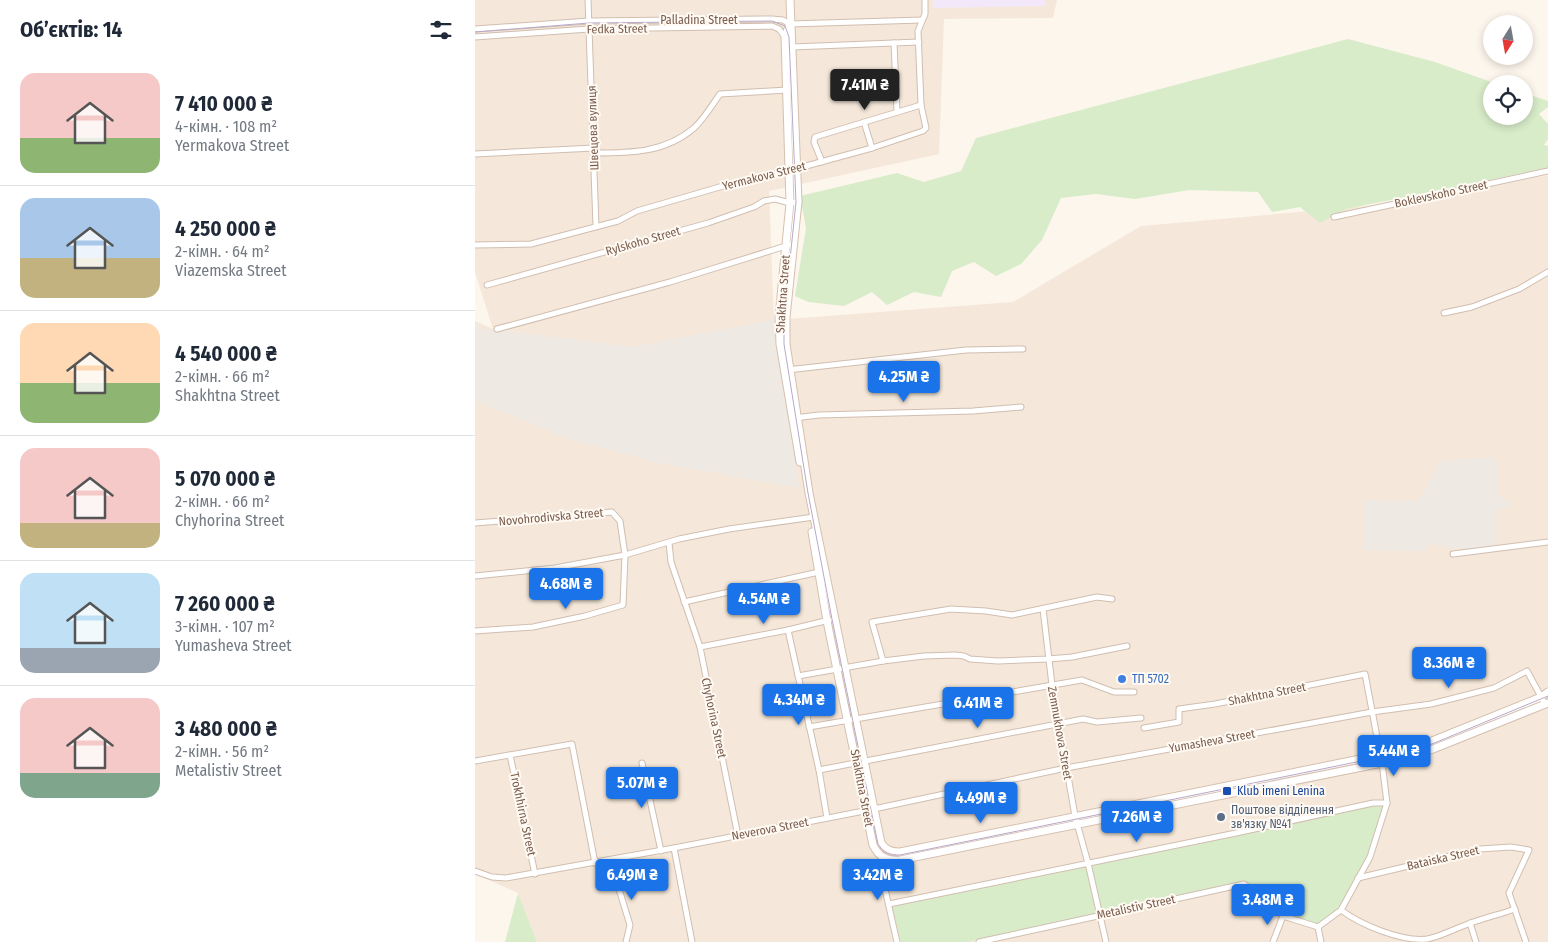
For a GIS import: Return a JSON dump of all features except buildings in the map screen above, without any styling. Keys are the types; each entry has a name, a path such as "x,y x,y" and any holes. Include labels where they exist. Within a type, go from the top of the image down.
{"main road":[{"name":"Shakhtna Street","path":"790,0 799,202 786,317 788,370 812,518 831,619 852,719 864,762 873,846 883,858"},
{"name":"Shakhtna Street","path":"788,370 780,344 779,317 790,203 785,37 790,24"},
{"name":"Shakhtna Street","path":"812,518 819,572 831,619"},
{"name":"Yumasheva Street","path":"883,858 891,861 900,860 1380,755 1432,741 1541,697 1548,692"},
{"name":"Yumasheva Street","path":"886,849 900,852 1382,763 1433,749 1547,704"},
{"name":"Shakhtna Street","path":"852,719 856,763 881,843 886,849"}],"street":[{"name":"Швецова вулиця","path":"588,0 596,227"},
{"name":"Yermakova Street","path":"475,245 531,244 618,221 637,211 713,188 790,171 872,148 923,131 926,128 926,124 921,105 918,31 925,14 925,0"},
{"name":"Palladina Street","path":"475,29 589,21 772,19 783,20 790,24 922,20"},
{"path":"785,37 779,29 790,24"},
{"name":"Fedka Street","path":"475,37 589,29 772,26 779,29"},
{"path":"792,47 919,42"},
{"path":"894,43 897,112"},
{"path":"475,154 594,151 638,152 669,144 694,128 720,94 787,90"},
{"path":"822,162 815,137 921,105"},
{"path":"864,122 872,148"},
{"name":"Boklevskoho Street","path":"1334,217 1548,171"},
{"name":"Rylskoho Street","path":"487,285 708,223 754,207 764,201 775,199 790,203 799,202"},
{"path":"497,329 670,282 794,244"},
{"path":"1444,313 1472,307 1519,289 1548,272"},
{"path":"788,370 965,350 1023,349"},
{"path":"796,418 819,415 973,411 1021,407"},
{"name":"Novohrodivska Street","path":"475,523 612,512 620,521 625,555"},
{"path":"475,576 555,568 625,555 679,539 729,529 812,518"},
{"path":"1453,554 1548,542"},
{"name":"Chyhorina Street","path":"669,543 671,562 700,647 738,836"},
{"path":"475,631 533,627 585,616 623,605 625,555"},
{"path":"684,602 819,572"},
{"path":"883,661 872,622 951,609 1012,614 1097,597 1112,599"},
{"name":"Zemnukhova Street","path":"1043,609 1052,685 1066,768 1076,820 1106,942"},
{"path":"700,647 788,630 831,619"},
{"path":"788,630 819,770 827,818"},
{"path":"798,676 924,656 955,655 964,656 969,659 997,661 1049,659 1072,657 1127,646"},
{"name":"Yumasheva Street","path":"870,810 1066,768 1372,712 1431,704 1494,688 1527,671 1541,697 1547,704"},
{"name":"Shakhtna Street","path":"1143,728 1179,722 1179,709 1215,704 1365,674 1372,712"},
{"path":"809,727 1082,680 1114,692 1134,692"},
{"path":"1321,942 1318,927 1341,910 1370,857 1387,803 1382,763 1372,712"},
{"path":"819,770 1083,719 1097,722 1141,718"},
{"name":"Trokhhirna Street","path":"475,760 572,744 595,863"},
{"name":"Trokhhirna Street","path":"510,755 535,874"},
{"path":"642,762 661,851"},
{"path":"889,904 1373,803 1387,803"},
{"name":"Neverova Street","path":"475,871 493,877 506,878 535,874 870,810"},
{"name":"Bataiska Street","path":"1358,878 1480,849 1511,847 1529,850 1509,893 1515,909"},
{"path":"674,848 692,942"},
{"name":"Shakhtna Street","path":"883,858 882,876 897,942"},
{"path":"610,860 630,925 625,942"},
{"name":"Metalistiv Street","path":"979,942 1244,884 1283,916 1318,927"},
{"path":"1341,910 1353,918 1380,930 1408,939 1427,940 1470,923 1515,909 1526,942"},
{"path":"1273,942 1283,916"},
{"path":"1470,923 1476,942"}],"shaded area":[{"path":"475,0 1057,0 1053,18 944,19 939,154 769,191 774,320 1013,302 1141,226 1413,202 1548,175 1548,942 537,942 518,893 475,874 475,321 493,329 475,272"},
{"path":"933,0 1045,0 1045,6 933,8"},
{"path":"773,320 799,488 654,462 563,437 475,400 475,321 484,331 493,329 632,347"},
{"path":"1491,457 1497,463 1497,495 1508,502 1509,506 1496,512 1495,544 1490,550 1451,548 1428,544 1425,551 1363,550 1363,500 1418,501 1441,461"}],"green space":[{"path":"1348,39 1435,62 1483,79 1483,125 1533,125 1533,96 1548,101 1548,107 1539,114 1548,124 1548,139 1544,145 1548,146 1548,168 1346,209 1320,223 1300,207 1272,212 1258,192 1189,190 1135,199 1096,194 1061,198 1042,240 1021,264 996,276 974,262 952,271 941,297 914,292 887,305 872,292 844,306 808,302 795,296 806,228 800,196 897,173 924,182 961,171 976,138"},
{"path":"1372,805 1384,806 1367,855 1339,908 1317,924 1284,913 1244,882 966,942 901,942 892,905 1237,836"},
{"path":"518,893 537,942 505,942"}],"tram line":[{"path":"475,32 589,23 772,21 785,26 789,37 796,202 784,317 784,344 808,493 832,619 878,844 885,851 890,854 900,855 1381,757 1432,744 1548,696"}],"place":[{"name":"ТП 5702","path":"1122,679"},
{"name":"Klub imeni Lenina","path":"1227,791"},
{"name":"Поштове відділення зв'язку №41","path":"1221,817"}]}
